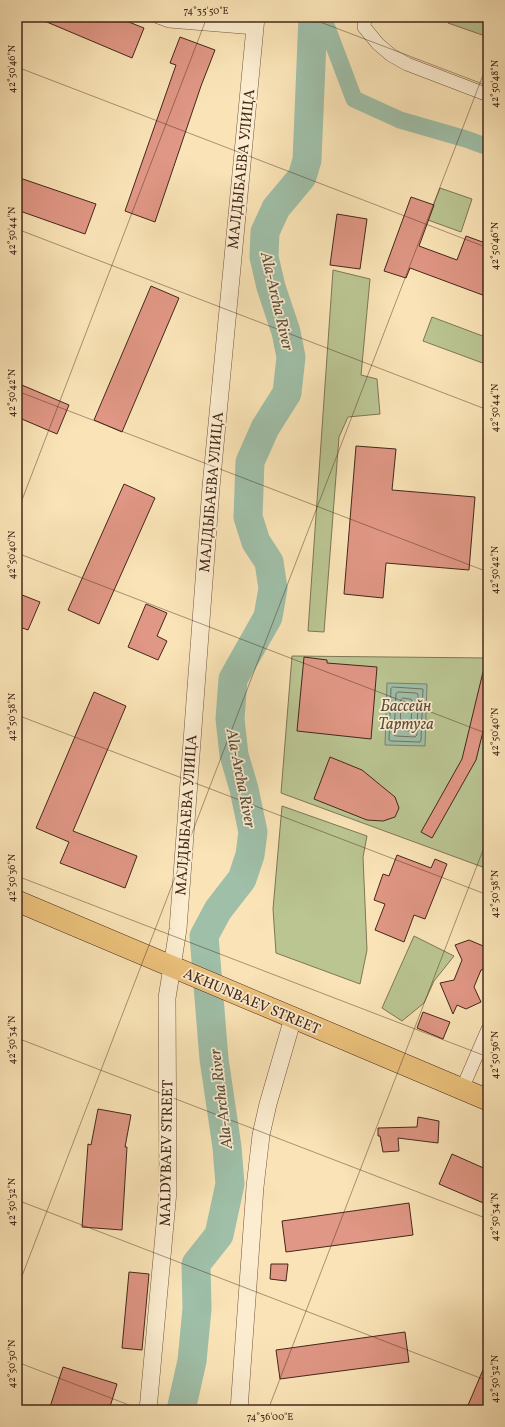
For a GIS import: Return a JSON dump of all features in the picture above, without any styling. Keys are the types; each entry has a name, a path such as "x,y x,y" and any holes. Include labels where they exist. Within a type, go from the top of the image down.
{"main road":[{"name":"AKHUNBAEV STREET","path":"17,901 488,1100"}],"street":[{"path":"158,17 169,21 256,22"},
{"name":"МАЛДЫБАЕВА УЛИЦА","path":"181,971 178,929 211,487 256,22"},
{"path":"364,22 378,44 391,55 407,64 488,94"},
{"name":"MALDYBAEV STREET","path":"148,1410 168,1191 166,998 181,971"},
{"path":"239,1410 255,1186 261,1135 268,1104 293,1018"},
{"path":"462,1089 488,1028"}],"shaded area":[{"path":"449,17 488,17 488,37 448,23"},
{"path":"440,188 472,199 461,232 428,220"},
{"path":"333,270 370,279 361,375 377,379 380,414 348,417 339,437 324,632 308,631"},
{"path":"432,317 488,338 488,365 423,341"},
{"path":"292,656 488,658 488,869 281,793"},
{"path":"282,806 367,836 363,857 367,950 360,984 276,953 273,909"},
{"path":"414,936 454,956 434,981 424,1003 402,1021 382,1008"}],"water":[{"name":"Бассейн Тартуга","path":"387,683 427,684 425,746 385,745"}],"building":[{"path":"35,17 116,17 144,28 132,58"},
{"path":"180,37 215,50 201,86 155,222 125,211 176,65 170,63"},
{"path":"17,177 96,204 85,234 17,210"},
{"path":"411,197 434,205 419,246 457,260 466,236 488,244 488,297 410,268 406,278 384,271"},
{"path":"337,214 367,219 360,269 330,265"},
{"path":"151,286 179,298 122,432 94,420"},
{"path":"17,383 69,405 57,434 17,417"},
{"path":"356,446 396,449 392,490 475,497 469,570 386,563 383,598 344,594"},
{"path":"124,484 155,498 99,624 68,610"},
{"path":"17,593 40,602 28,630 17,626"},
{"path":"146,604 167,613 157,636 167,641 158,660 128,647"},
{"path":"304,657 327,660 327,663 377,667 371,739 297,731"},
{"path":"483,672 488,672 488,711 476,760 432,838 421,832 462,759"},
{"path":"94,692 126,706 73,831 137,856 125,888 60,863 69,842 36,828"},
{"path":"330,757 362,770 395,797 399,808 395,817 383,821 367,820 314,799"},
{"path":"397,855 431,868 435,859 447,864 425,919 414,915 404,942 375,930 385,904 374,900 383,874 389,876"},
{"path":"469,940 488,948 488,968 481,970 474,987 481,1002 466,1009 457,1005 453,1014 440,983 454,980 462,960 455,945"},
{"path":"423,1012 450,1022 443,1039 417,1028"},
{"path":"98,1109 131,1115 125,1147 127,1147 122,1230 82,1227 88,1144 91,1145"},
{"path":"418,1117 439,1121 438,1143 398,1138 399,1151 383,1152 380,1136 378,1136 378,1128 417,1127"},
{"path":"452,1154 488,1170 488,1205 439,1184"},
{"path":"409,1203 413,1235 286,1252 282,1221"},
{"path":"271,1264 288,1264 286,1281 270,1279"},
{"path":"129,1272 149,1274 142,1350 122,1348"},
{"path":"405,1332 409,1362 280,1379 276,1350"},
{"path":"488,1358 488,1410 466,1410"},
{"path":"63,1367 117,1384 109,1410 49,1410"}],"waterway":[{"name":"Ala-Archa River","path":"181,1410 192,1361 197,1309 196,1264 219,1235 230,1184 227,1147 214,1059 204,936 218,910 242,879 250,855 253,832 244,789 234,755 230,719 233,679 268,617 273,588 269,562 256,542 248,517 250,462 265,428 287,393 291,357 286,332 271,287 264,257 265,232 276,208 302,177 307,160 313,17"},
{"path":"323,17 354,99 400,120 488,147"}]}
